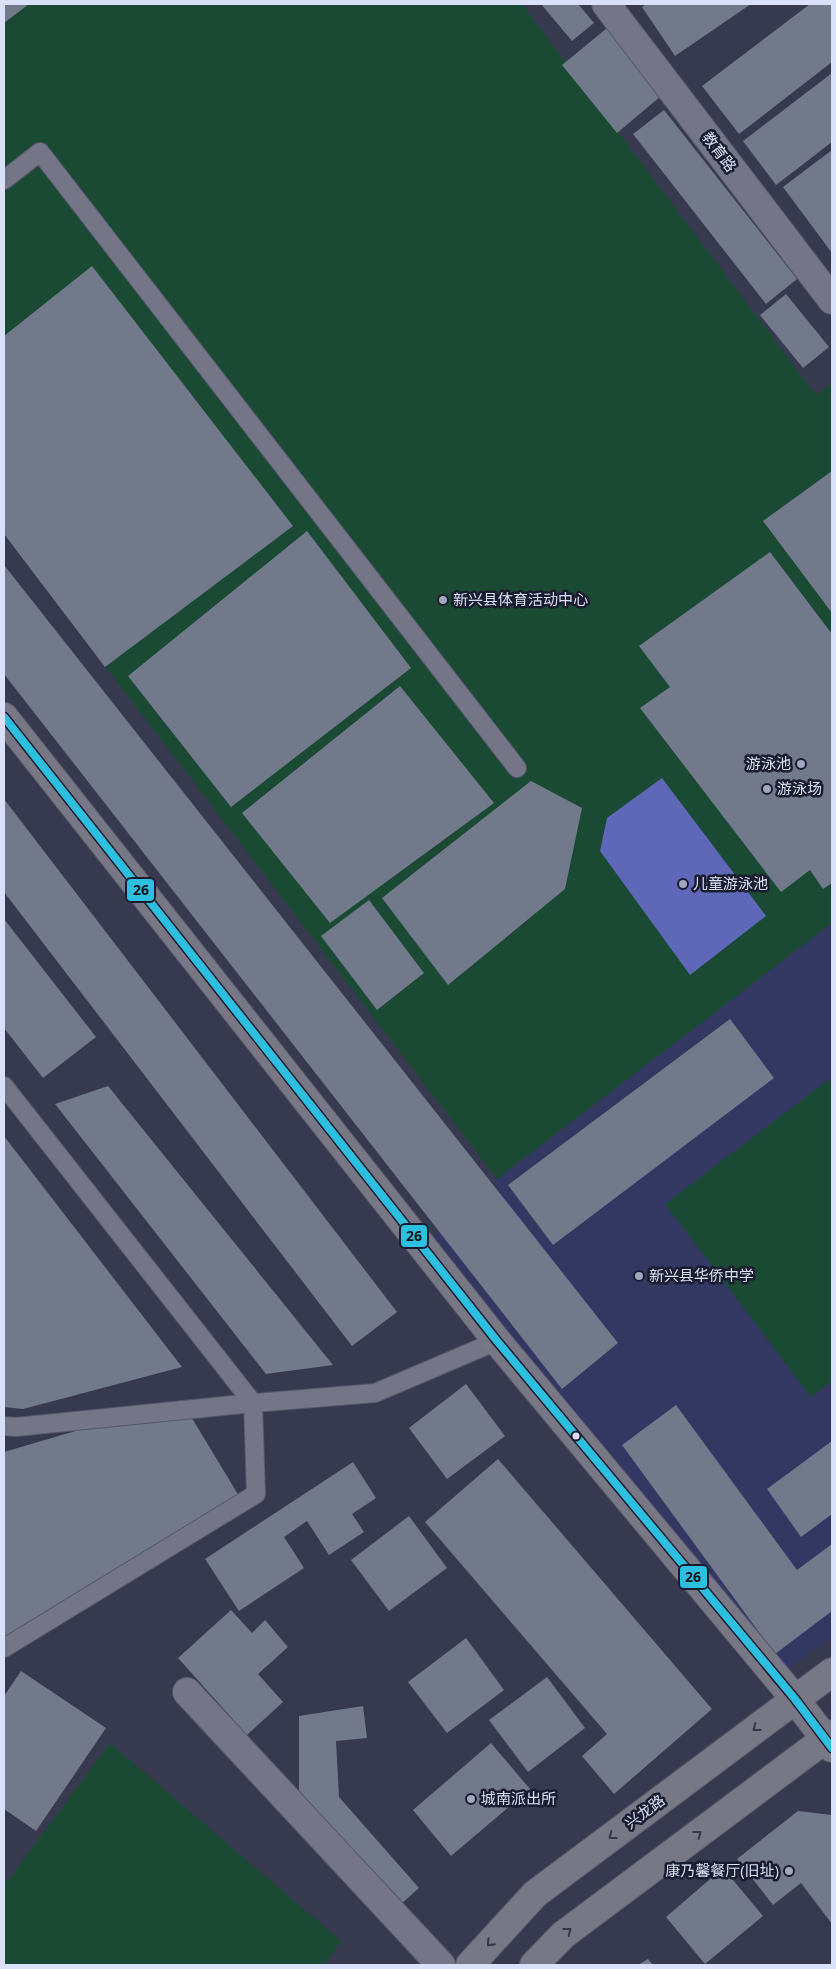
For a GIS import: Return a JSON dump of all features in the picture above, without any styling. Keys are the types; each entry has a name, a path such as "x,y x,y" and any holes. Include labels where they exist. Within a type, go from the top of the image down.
{"street":[{"name":"教育路","path":"606,4 832,300"},
{"path":"4,717 497,1341 830,1740 563,1935 534,1965"},
{"name":"兴龙路","path":"470,1965 535,1894 832,1672"},
{"path":"187,1692 441,1965"}],"lane":[{"path":"4,180 40,152 517,768"},
{"path":"4,1086 253,1403 256,1494 4,1648"},
{"path":"4,1426 16,1427 253,1403 376,1393 497,1341"}],"shaded area":[{"name":"新兴县华侨中学","path":"832,923 832,1636 768,1684 422,1246 497,1179"}],"green space":[{"name":"新兴县体育活动中心","path":"29,4 522,4 816,395 832,383 832,923 497,1179 4,534 4,22"},
{"path":"832,1077 832,1381 811,1397 665,1204"},
{"path":"110,1743 341,1941 324,1965 4,1965 4,1886"}],"water":[{"name":"儿童游泳池","path":"662,778 766,916 690,975 600,851 607,818"}],"building":[{"path":"4,4 29,4 4,23"},
{"path":"541,4 578,4 594,23 572,41"},
{"path":"647,4 751,4 675,56 642,7"},
{"path":"810,4 832,4 832,62 739,134 702,86"},
{"path":"612,24 667,91 617,133 562,65"},
{"path":"832,73 832,142 776,185 743,141"},
{"path":"664,110 797,279 766,304 633,134"},
{"path":"832,150 832,253 783,187"},
{"path":"92,266 293,526 105,667 4,534 4,336"},
{"path":"786,294 829,347 803,368 760,315"},
{"path":"832,471 832,613 763,521"},
{"path":"307,531 411,668 231,807 128,676"},
{"name":"游泳场","path":"770,552 832,634 832,883 823,889 810,870 781,892 640,708 670,687 639,646"},
{"path":"4,565 618,1343 562,1389 4,674"},
{"path":"400,686 494,803 330,923 242,813"},
{"path":"531,781 582,808 565,889 448,985 382,898"},
{"path":"4,799 397,1312 352,1346 4,892"},
{"path":"369,900 424,973 377,1010 321,936"},
{"path":"4,919 96,1037 43,1078 4,1028"},
{"path":"730,1019 774,1078 553,1245 508,1185"},
{"path":"108,1086 333,1365 266,1374 55,1104"},
{"path":"4,1136 182,1367 23,1409 4,1407"},
{"path":"466,1384 505,1436 447,1479 409,1428"},
{"path":"181,1400 242,1501 4,1641 4,1452"},
{"path":"676,1405 797,1570 832,1544 832,1611 775,1654 622,1445"},
{"path":"832,1441 832,1514 801,1537 767,1489"},
{"path":"498,1459 712,1709 614,1794 582,1756 607,1734 425,1522"},
{"path":"353,1462 376,1498 352,1514 364,1532 329,1555 307,1521 284,1537 304,1568 239,1611 205,1559"},
{"path":"409,1516 447,1568 389,1611 351,1560"},
{"path":"231,1610 252,1633 265,1620 288,1647 258,1674 283,1702 247,1735 178,1658"},
{"path":"466,1638 504,1690 447,1733 408,1682"},
{"path":"21,1671 106,1728 36,1831 4,1809 4,1696"},
{"path":"547,1677 585,1728 528,1772 489,1720"},
{"path":"363,1706 367,1738 336,1741 339,1797 419,1888 390,1914 299,1816 299,1716"},
{"name":"城南派出所","path":"491,1743 530,1789 451,1856 413,1810"},
{"name":"康乃馨餐厅(旧址)","path":"798,1811 832,1815 832,1924 801,1883 773,1905 737,1859"},
{"path":"723,1868 763,1916 705,1964 666,1917"},
{"path":"648,1959 653,1965 638,1965"}],"transit line":[{"name":"26","path":"4,717 497,1341 795,1699 832,1748"}],"place":[{"name":"新兴县体育活动中心","path":"443,600"},
{"name":"游泳池","path":"801,764"},
{"name":"游泳场","path":"767,789"},
{"name":"儿童游泳池","path":"683,884"},
{"name":"新兴县华侨中学","path":"639,1276"},
{"name":"城南派出所","path":"471,1799"},
{"name":"康乃馨餐厅(旧址)","path":"789,1871"}]}
